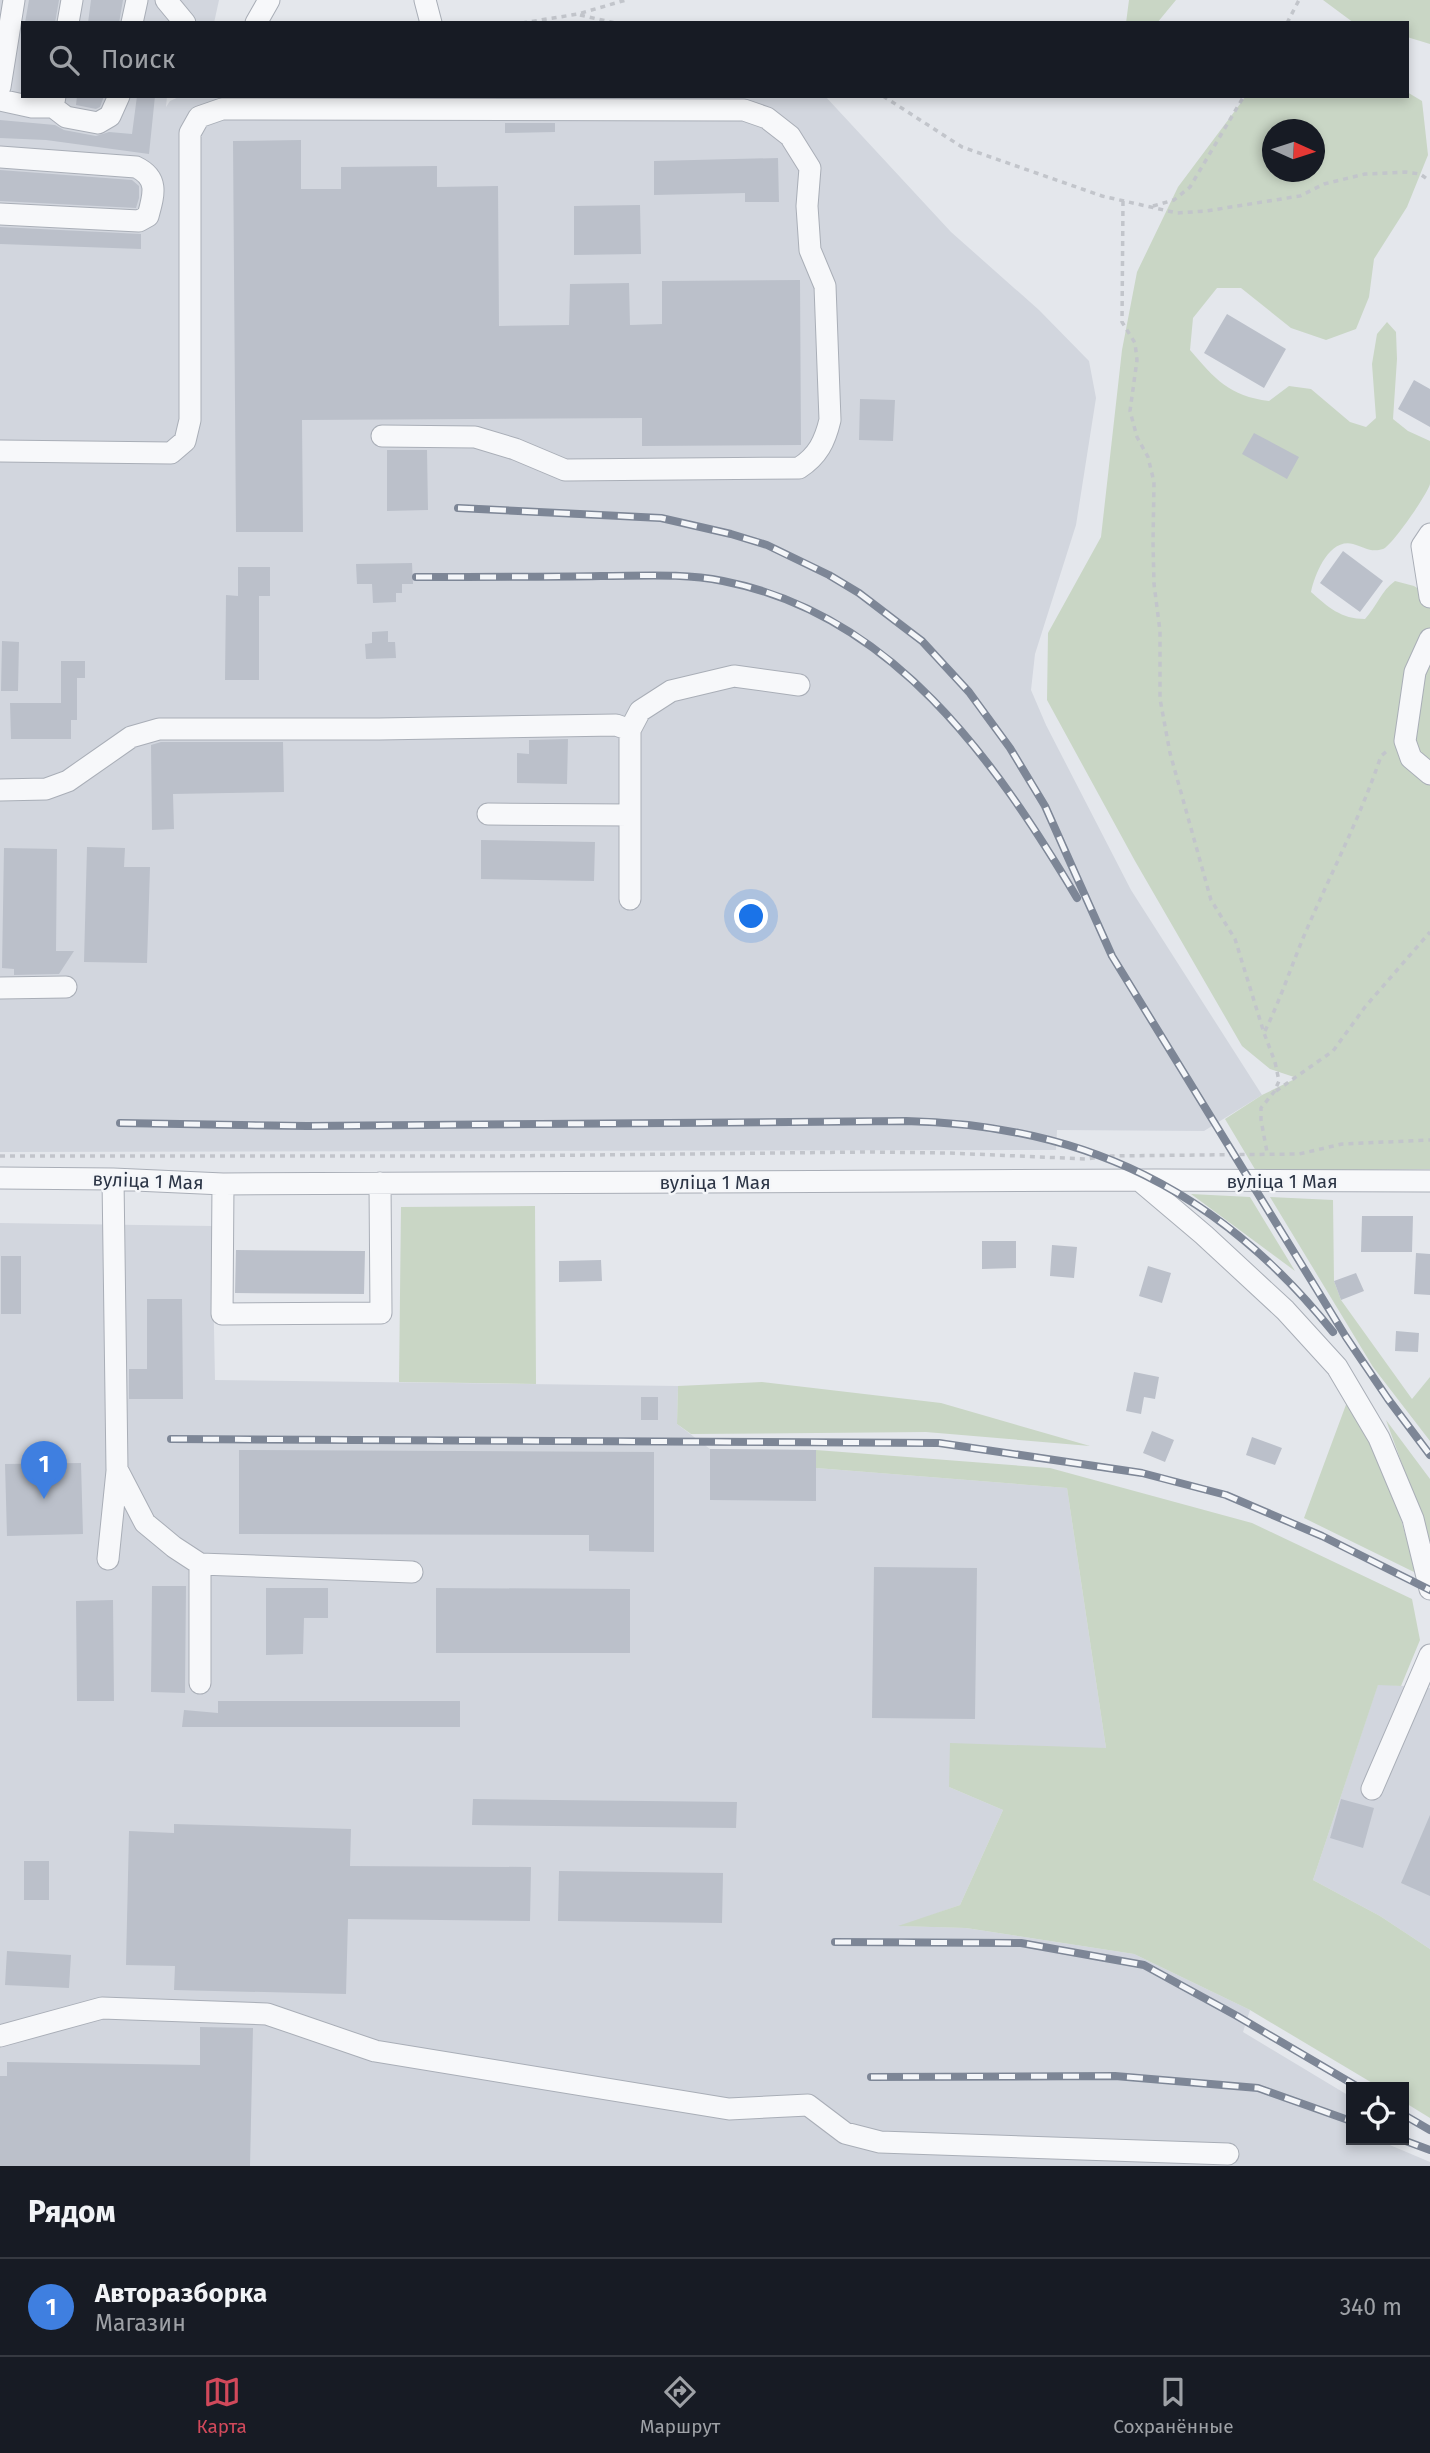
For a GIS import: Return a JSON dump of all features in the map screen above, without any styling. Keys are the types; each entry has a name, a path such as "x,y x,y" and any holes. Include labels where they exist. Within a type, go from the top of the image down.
{"street":[{"path":"0,87 14,0"},
{"path":"68,21 72,0"},
{"path":"133,21 138,0"},
{"path":"166,0 183,21"},
{"path":"425,0 430,21"},
{"path":"257,21 270,1"},
{"path":"0,100 32,107 54,102 66,117 98,123 110,116 118,98"},
{"path":"0,450 171,453 185,441 190,420 190,133 199,117 222,109 744,110 767,118 790,136 810,168 807,206 810,250 825,286 830,420 825,441 812,460 799,468 565,470 515,449 475,437 382,436"},
{"path":"0,157 136,167 148,173 153,183 148,216 139,221 0,214"},
{"path":"1430,534 1422,546 1430,597"},
{"path":"1430,639 1415,672 1405,741 1411,758 1430,774"},
{"path":"630,899 630,730 640,711 671,691 734,676 799,685"},
{"path":"0,790 46,789 68,781 131,737 159,729 616,725 630,730"},
{"path":"488,814 630,815"},
{"path":"0,988 66,987"},
{"name":"вуліца 1 Мая","path":"0,1178 223,1184 1430,1181"},
{"path":"108,1559 117,1469 113,1179"},
{"path":"1139,1180 1285,1310 1337,1367 1379,1438 1413,1519 1430,1589"},
{"path":"223,1184 222,1314 236,1314 381,1313 380,1183"},
{"path":"117,1469 145,1523 200,1564 412,1572"},
{"path":"200,1564 200,1683"},
{"path":"1372,1790 1430,1655"},
{"path":"0,2036 102,2008 267,2014 375,2051 729,2109 808,2105 845,2133 880,2142 1228,2154"}],"path":[{"path":"534,21 578,14 626,0"},
{"path":"1288,21 1299,0"},
{"path":"578,14 607,21"},
{"path":"886,98 962,147 1102,196 1177,213 1300,196 1324,184 1365,174 1420,174 1430,181"},
{"path":"1150,207 1174,200 1190,187 1243,98"},
{"path":"1123,201 1122,322 1135,343 1137,360 1130,411 1137,437 1148,457 1154,482 1153,544 1160,631 1160,699 1170,753 1211,901 1235,939 1275,1062 1279,1081 1261,1108 1267,1152"},
{"path":"1264,1033 1306,932 1347,845 1381,756 1405,741"},
{"path":"1274,1092 1333,1051 1365,1007 1430,932"},
{"path":"0,1156 500,1156 869,1152 1087,1159 1105,1156 1267,1152 1299,1154 1342,1144 1430,1140"}],"shaded area":[{"path":"0,0 219,0 214,21 21,21 21,98 167,98 166,107 177,98 827,98 951,232 1039,310 1089,361 1096,398 1076,525 1035,654 1031,690 1046,725 1131,890 1262,1095 1204,1131 1057,1130 1056,1150 0,1152"},
{"path":"0,1223 212,1226 215,1380 678,1386 677,1424 710,1449 816,1450 816,1468 1067,1488 1106,1748 949,1787 1003,1810 960,1905 901,1926 966,1928 1134,1954 1250,2010 1243,2032 1346,2094 1346,2145 1390,2145 1430,2162 1430,2166 0,2166"},
{"path":"1378,1684 1430,1688 1430,1949 1380,1916 1313,1880"}],"green space":[{"path":"1129,0 1176,0 1159,21 1126,21"},
{"path":"1323,0 1430,0 1430,44 1409,38 1409,21 1351,21"},
{"path":"1409,93 1422,101 1428,155 1407,207 1374,259 1369,297 1356,329 1326,340 1291,328 1241,288 1217,288 1193,318 1190,350 1215,378 1243,395 1269,401 1289,386 1311,389 1350,422 1366,427 1376,418 1372,364 1377,334 1387,322 1396,332 1393,419 1408,431 1430,441 1430,484 1388,546 1371,550 1353,544 1337,546 1324,559 1311,592 1342,614 1365,619 1386,589 1395,581 1414,586 1430,596 1430,1169 1256,1171 1225,1119 1262,1095 1297,1078 1270,1069 1242,1046 1135,861 1047,700 1048,633 1101,537 1122,350 1137,272 1178,187 1245,98 1409,98"},
{"path":"1191,1194 1250,1197 1295,1271"},
{"path":"1270,1197 1333,1200 1334,1281 1341,1300 1412,1399 1430,1377 1430,1441 1373,1367"},
{"path":"535,1206 536,1384 399,1382 401,1207"},
{"path":"762,1382 941,1403 1090,1446 926,1432 691,1434 677,1424 678,1386"},
{"path":"1347,1402 1390,1480 1416,1573 1304,1518"},
{"path":"1386,1420 1430,1479 1430,1556 1421,1516"},
{"path":"816,1450 1050,1468 1252,1523 1412,1599 1420,1640 1401,1686 1378,1685 1313,1880 1380,1916 1430,1949 1430,2118 1409,2105 1409,2082 1371,2082 1250,2010 1134,1954 966,1928 898,1926 960,1905 1003,1810 949,1787 950,1743 1106,1748 1067,1488 816,1468"}],"building":[{"path":"29,0 59,0 55,21 25,21"},
{"path":"91,0 123,0 119,21 88,21"},
{"path":"77,98 103,98 100,107 96,109 76,105"},
{"path":"137,98 155,98 149,154 46,140 0,138 0,120 55,125 64,130 96,136 109,132 132,134"},
{"path":"505,123 555,123 555,132 505,133"},
{"path":"301,140 301,189 341,189 341,167 437,166 437,187 498,186 499,326 569,325 570,284 629,283 630,325 662,324 662,281 800,280 801,445 642,446 642,418 302,420 303,532 236,532 233,141"},
{"path":"778,158 779,202 745,202 745,193 654,195 654,161"},
{"path":"0,170 132,180 139,186 139,198 136,208 0,201"},
{"path":"640,205 641,254 574,255 574,206"},
{"path":"0,227 141,234 141,249 0,244"},
{"path":"1227,314 1286,349 1264,388 1204,353"},
{"path":"1414,380 1430,389 1430,427 1398,409"},
{"path":"860,399 895,400 893,441 859,440"},
{"path":"1254,433 1299,457 1287,479 1242,454"},
{"path":"387,450 427,450 428,510 387,511"},
{"path":"1343,551 1383,581 1360,612 1320,583"},
{"path":"412,563 413,584 402,584 402,593 396,593 396,602 373,603 372,584 357,584 356,564"},
{"path":"238,567 270,567 270,596 259,596 259,680 225,680 226,595 238,596"},
{"path":"388,631 388,642 395,642 396,658 366,659 365,644 372,643 372,632"},
{"path":"2,641 19,642 18,691 1,691"},
{"path":"61,661 85,661 85,678 77,678 77,720 71,720 71,739 11,739 10,703 61,703"},
{"path":"568,739 567,784 517,783 517,753 529,754 529,740"},
{"path":"161,742 283,742 284,792 173,794 174,829 152,830 151,745"},
{"path":"481,840 595,842 594,881 481,879"},
{"path":"87,847 125,848 124,867 150,867 147,963 84,962"},
{"path":"4,848 57,849 56,951 74,951 59,974 14,975 14,969 2,968"},
{"path":"1362,1216 1413,1216 1412,1252 1361,1252"},
{"path":"982,1241 1016,1241 1016,1268 982,1269"},
{"path":"1052,1245 1077,1247 1074,1278 1050,1276"},
{"path":"236,1250 365,1251 364,1294 235,1293"},
{"path":"1416,1253 1430,1254 1430,1295 1414,1294"},
{"path":"1,1256 21,1256 21,1314 1,1314"},
{"path":"601,1260 602,1281 559,1282 559,1261"},
{"path":"1148,1266 1171,1273 1162,1303 1139,1296"},
{"path":"1356,1273 1364,1291 1341,1300 1334,1281"},
{"path":"147,1299 182,1299 183,1399 129,1399 129,1369 147,1369"},
{"path":"1396,1331 1419,1333 1418,1352 1395,1351"},
{"path":"1134,1372 1159,1377 1155,1399 1144,1397 1141,1414 1126,1411"},
{"path":"641,1397 658,1397 658,1420 641,1420"},
{"path":"1152,1431 1174,1440 1165,1462 1143,1453"},
{"path":"1252,1437 1282,1448 1275,1465 1246,1455"},
{"path":"710,1449 816,1450 816,1501 710,1500"},
{"path":"239,1450 654,1452 654,1552 589,1551 589,1535 239,1534"},
{"path":"81,1463 83,1534 7,1536 5,1464"},
{"path":"874,1567 977,1568 975,1719 872,1718"},
{"path":"152,1586 186,1586 185,1693 151,1692"},
{"path":"266,1588 328,1588 328,1618 304,1618 303,1654 266,1655"},
{"path":"436,1588 630,1589 630,1653 436,1653"},
{"path":"113,1600 114,1701 77,1701 76,1601"},
{"path":"218,1701 460,1701 460,1727 182,1727 184,1710 218,1713"},
{"path":"473,1799 737,1802 736,1828 472,1825"},
{"path":"1341,1799 1374,1808 1363,1848 1330,1838"},
{"path":"1430,1815 1430,1896 1401,1883"},
{"path":"174,1824 351,1829 350,1866 531,1867 530,1921 348,1919 346,1994 174,1990 175,1966 126,1965 129,1831 174,1833"},
{"path":"24,1861 49,1861 49,1900 24,1900"},
{"path":"559,1871 723,1873 722,1923 558,1921"},
{"path":"7,1951 71,1955 69,1988 5,1985"},
{"path":"200,2027 253,2028 250,2166 0,2166 0,2076 7,2076 7,2062 200,2065"}],"railway":[{"path":"458,508 661,518 731,534 767,545 829,575 859,593 922,641 969,692 1010,748 1045,806 1112,956 1346,1337 1430,1455"},
{"path":"416,577 693,577 723,581 784,598 838,625 888,659 933,700 1011,794 1077,898"},
{"path":"120,1123 307,1126 906,1121 971,1125 1033,1136 1090,1152 1145,1175 1196,1204 1244,1240 1290,1283 1333,1332"},
{"path":"171,1439 939,1443 1142,1473 1226,1495 1322,1536 1430,1590"},
{"path":"835,1942 1021,1943 1144,1965 1349,2082"},
{"path":"871,2077 1115,2076 1258,2088 1346,2119"},
{"path":"1409,2118 1430,2130"},
{"path":"1409,2142 1430,2150"}],"place":[{"name":"Авторазборка","path":"44,1499"}]}
